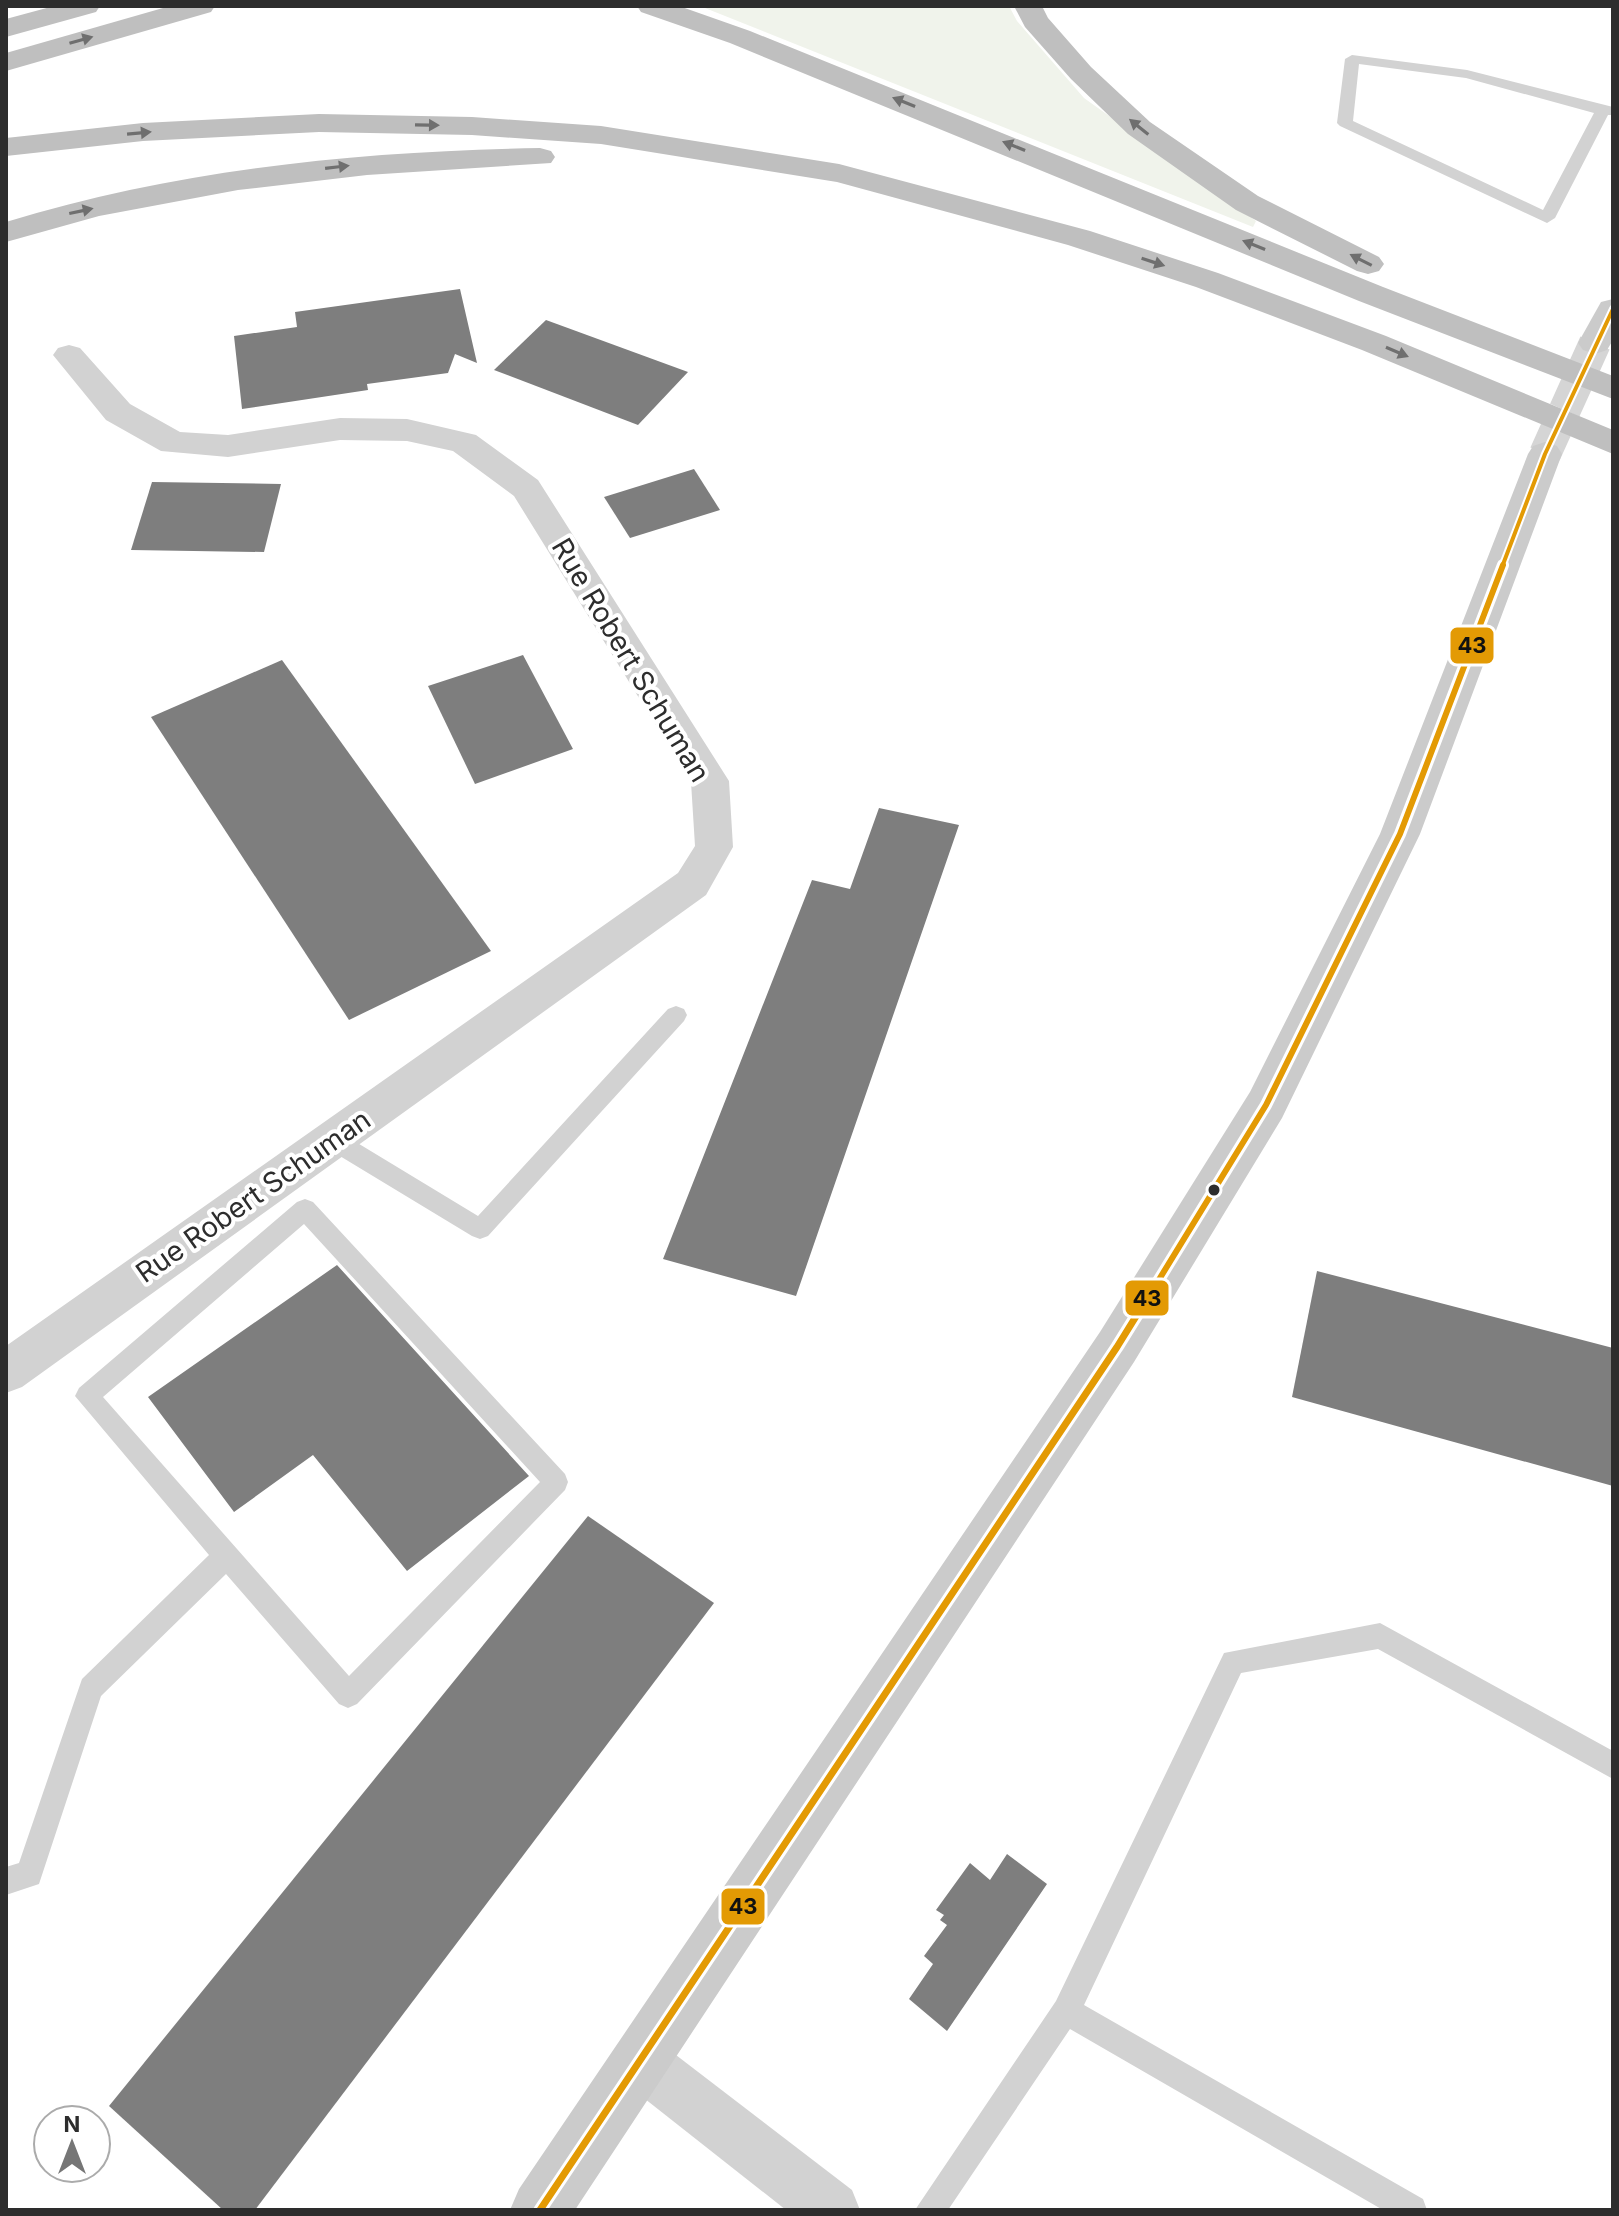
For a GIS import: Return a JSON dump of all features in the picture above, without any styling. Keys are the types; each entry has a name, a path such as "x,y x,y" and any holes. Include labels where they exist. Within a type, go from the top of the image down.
{"highway":[{"path":"6,28 86,6"},
{"path":"6,62 201,6"},
{"path":"651,6 740,37 1371,294 1613,388"},
{"path":"1028,6 1035,21 1081,73 1139,128 1247,203 1382,271 1604,356"},
{"path":"6,147 143,132 319,123 472,126 601,135 839,173 1079,238 1207,280 1374,343 1613,443"},
{"path":"6,232 48,218 261,177 354,165 463,157 575,157 659,162 827,187 1079,238"}],"street":[{"path":"1604,356 1613,309"},
{"name":"Rue Robert Schuman","path":"6,1372 692,884 714,847 710,781 526,488 464,443 407,430 340,429 228,446 173,443 118,412 69,355"},
{"path":"540,2210 1117,1347 1266,1105 1400,834 1545,454"},
{"path":"640,2061 832,2210"}],"lane":[{"path":"1352,59 1467,74 1608,111 1547,218 1345,123 1352,59"},
{"path":"333,1140 480,1229 676,1015"},
{"path":"305,1209 556,1482 348,1695 225,1557 87,1396 305,1209"},
{"path":"6,1881 29,1874 91,1688 225,1557"},
{"path":"930,2210 1066,2011 1233,1662 1380,1636 1613,1766"},
{"path":"1066,2011 1412,2210"}],"shaded area":[{"path":"700,6 1009,6 1017,21 1084,98 1256,221 1253,227"}],"building":[{"path":"460,289 477,363 455,354 448,373 367,384 368,390 242,409 234,336 297,327 295,312"},
{"path":"546,320 688,372 638,425 494,370"},
{"path":"694,469 720,510 630,538 604,497"},
{"path":"152,482 281,484 264,552 131,550"},
{"path":"523,655 573,749 475,784 428,686"},
{"path":"282,660 491,951 349,1020 151,717"},
{"path":"879,808 959,825 796,1296 663,1259 812,880 850,889"},
{"path":"337,1265 529,1476 407,1571 313,1455 234,1512 148,1397"},
{"path":"1317,1271 1613,1348 1613,1486 1292,1397"},
{"path":"588,1516 714,1603 255,2210 223,2210 112,2109 111,2104"},
{"path":"1007,1854 1047,1884 947,2031 909,1999 933,1964 924,1956 947,1925 940,1920 944,1915 936,1910 970,1863 990,1880"}],"tunnel":[{"path":"1545,454 1595,343"}],"transit line":[{"name":"43","path":"540,2210 1117,1347 1266,1105 1400,834 1545,454 1613,309"}]}
